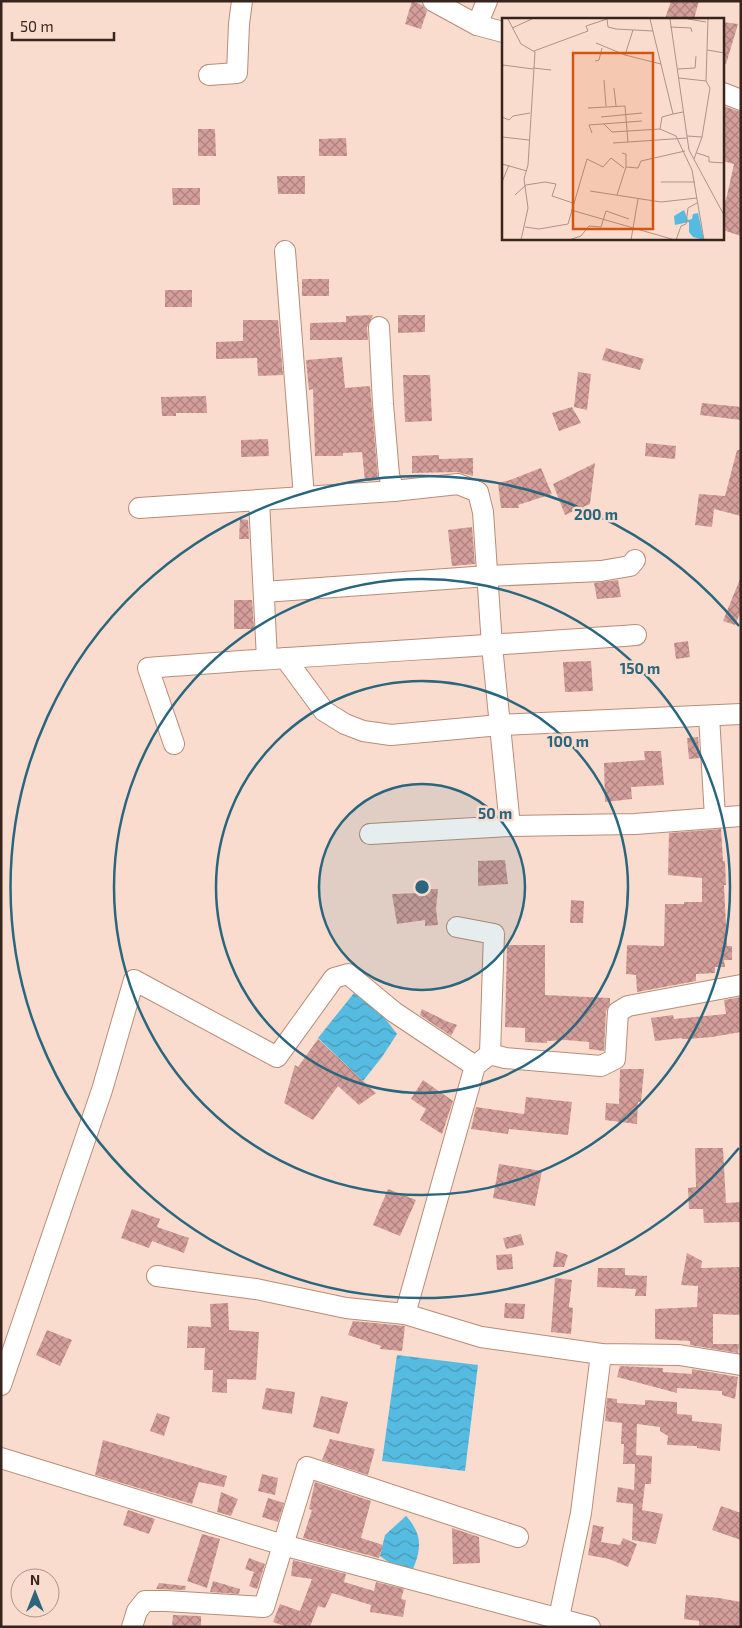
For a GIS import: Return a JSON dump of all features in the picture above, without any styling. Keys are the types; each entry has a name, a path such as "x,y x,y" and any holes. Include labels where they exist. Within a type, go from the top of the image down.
{"street":[{"path":"209,75 236,73 242,1"},
{"path":"433,1 477,25 502,32"},
{"path":"477,25 487,1"},
{"path":"724,93 741,100"},
{"path":"285,251 304,497"},
{"path":"379,327 389,475 394,491"},
{"path":"139,508 394,491 458,484 478,492 483,512 492,646 510,826"},
{"path":"259,500 264,592 276,658 324,711 345,724 363,731 391,735 500,725 741,714"},
{"path":"264,592 601,570 630,566 635,560"},
{"path":"174,744 148,668 636,635"},
{"path":"709,716 715,818"},
{"path":"370,834 510,826 635,824 741,816"},
{"path":"405,1314 483,1060 494,934 457,927"},
{"path":"1,1385 102,1090 134,980 277,1056 334,978 348,974 394,1012 483,1060 505,1058 601,1066 615,1058 618,1012 628,1006 741,985"},
{"path":"157,1276 256,1289 346,1308 405,1314 481,1337 601,1354 679,1355 741,1365"},
{"path":"558,1623 581,1513 601,1354"},
{"path":"1,1458 283,1546 558,1623 590,1627"},
{"path":"132,1627 138,1611 145,1601 264,1607 307,1467 518,1537"}],"water":[{"path":"354,993 384,1017 397,1034 363,1081 318,1038"},
{"path":"397,1355 478,1365 465,1471 382,1461"},
{"path":"406,1516 418,1535 419,1547 413,1569 401,1571 380,1556 385,1535"}],"building":[{"path":"412,1 422,5 427,11 421,29 405,24"},
{"path":"671,1 699,1 694,18 665,18"},
{"path":"724,22 738,24 726,64 724,63"},
{"path":"724,106 741,112 741,236 724,230 724,199 726,200 734,164 724,161"},
{"path":"198,129 215,129 216,156 198,156"},
{"path":"346,138 347,156 319,156 319,139"},
{"path":"277,176 305,176 305,194 278,194"},
{"path":"172,188 200,188 200,205 173,205"},
{"path":"302,279 329,279 329,296 302,296"},
{"path":"165,290 192,290 192,307 165,307"},
{"path":"373,315 367,327 368,340 310,340 310,323 346,322 346,316"},
{"path":"398,315 425,315 425,332 398,333"},
{"path":"243,320 278,320 283,375 258,376 257,358 216,359 216,342 243,341"},
{"path":"606,348 644,359 640,370 602,360"},
{"path":"342,357 345,388 370,386 378,480 365,481 362,452 343,453 343,456 315,456 313,389 309,390 306,360"},
{"path":"578,372 591,374 587,410 574,407"},
{"path":"403,375 430,375 432,421 405,422"},
{"path":"206,396 207,413 176,413 176,416 162,416 161,397"},
{"path":"702,403 741,407 741,420 700,415"},
{"path":"572,407 581,423 559,431 552,413"},
{"path":"268,439 269,456 241,457 241,440"},
{"path":"646,443 676,446 675,459 645,456"},
{"path":"737,450 741,450 741,516 714,509 712,527 695,525 699,494 725,496"},
{"path":"439,455 439,459 473,458 473,476 457,472 412,473 412,456"},
{"path":"595,463 590,504 565,515 553,484"},
{"path":"541,468 552,494 518,505 519,508 501,508 498,483"},
{"path":"240,519 248,520 249,539 239,539"},
{"path":"472,527 475,564 452,566 448,530"},
{"path":"740,579 741,611 735,625 723,621"},
{"path":"618,580 621,597 597,599 594,583"},
{"path":"234,600 252,600 254,629 234,629"},
{"path":"688,641 690,657 676,659 674,643"},
{"path":"591,661 593,691 565,692 563,662"},
{"path":"698,737 700,758 689,759 687,738"},
{"path":"644,751 661,751 664,785 631,787 632,799 605,802 604,763 645,760"},
{"path":"721,829 723,861 725,861 726,885 724,885 727,946 732,946 732,960 724,960 725,967 715,967 715,973 696,974 696,981 637,992 636,975 626,974 627,945 664,946 665,904 702,902 702,878 668,875 669,833"},
{"path":"505,860 508,884 478,886 478,861"},
{"path":"419,889 438,889 436,909 438,925 425,926 425,920 397,924 392,894 419,893"},
{"path":"571,900 584,901 583,923 570,923"},
{"path":"507,945 545,945 545,995 610,998 610,1004 606,1011 604,1051 589,1049 589,1042 566,1040 547,1041 547,1043 525,1042 525,1028 505,1027"},
{"path":"741,997 741,1032 712,1037 655,1041 651,1018 673,1015 674,1019 726,1014 724,1000"},
{"path":"422,1009 457,1025 451,1036 420,1015"},
{"path":"318,1039 376,1093 359,1105 338,1086 313,1120 284,1103 295,1065 298,1067"},
{"path":"644,1069 641,1102 638,1102 637,1124 605,1120 606,1103 619,1104 620,1070"},
{"path":"423,1080 453,1101 442,1134 420,1120 426,1109 411,1099"},
{"path":"526,1097 572,1102 568,1135 509,1129 508,1134 471,1129 476,1107 524,1114"},
{"path":"695,1148 723,1148 726,1203 741,1202 741,1222 704,1223 703,1209 689,1209 688,1188 696,1187"},
{"path":"499,1164 542,1171 535,1206 493,1198"},
{"path":"388,1189 416,1200 400,1236 373,1225"},
{"path":"132,1209 160,1219 157,1227 189,1238 184,1253 152,1241 149,1248 121,1238"},
{"path":"521,1234 524,1245 506,1249 503,1238"},
{"path":"556,1251 568,1255 564,1267 553,1267"},
{"path":"687,1253 702,1261 701,1268 741,1267 741,1315 713,1314 713,1344 739,1344 738,1353 690,1345 690,1341 655,1339 655,1309 697,1307 698,1286 681,1285"},
{"path":"512,1254 513,1269 497,1270 496,1255"},
{"path":"598,1268 625,1268 625,1275 647,1276 646,1296 635,1296 636,1289 597,1287"},
{"path":"555,1278 572,1280 569,1307 573,1308 571,1334 551,1332"},
{"path":"228,1303 229,1330 259,1332 256,1380 227,1379 227,1393 212,1392 213,1370 204,1370 205,1348 187,1348 188,1326 211,1327 210,1304"},
{"path":"505,1303 525,1304 524,1319 504,1318"},
{"path":"353,1321 405,1326 402,1351 380,1349 381,1346 348,1335"},
{"path":"47,1330 72,1340 60,1366 36,1355"},
{"path":"620,1366 663,1368 663,1372 692,1374 692,1369 738,1377 735,1399 722,1395 722,1391 677,1388 677,1393 617,1377"},
{"path":"266,1388 295,1392 292,1414 262,1409"},
{"path":"321,1396 348,1402 339,1434 313,1427"},
{"path":"607,1398 617,1399 617,1403 645,1405 645,1400 677,1402 677,1414 692,1415 692,1421 722,1424 720,1451 697,1448 697,1446 667,1445 668,1436 660,1431 660,1427 637,1424 636,1455 652,1456 651,1484 645,1484 642,1510 663,1514 656,1544 632,1540 633,1504 616,1502 618,1487 634,1490 635,1464 623,1464 624,1444 621,1444 622,1423 605,1421"},
{"path":"157,1413 170,1417 164,1436 150,1431"},
{"path":"330,1439 375,1449 368,1475 322,1460"},
{"path":"103,1440 227,1476 224,1487 199,1482 192,1504 95,1475"},
{"path":"262,1474 278,1478 275,1495 258,1491"},
{"path":"315,1482 371,1501 361,1538 383,1545 379,1558 303,1538 312,1510 309,1509"},
{"path":"221,1492 238,1499 231,1516 217,1512"},
{"path":"268,1498 284,1503 278,1522 262,1517"},
{"path":"721,1506 741,1513 741,1540 712,1530"},
{"path":"128,1510 155,1519 149,1534 123,1525"},
{"path":"593,1525 604,1527 601,1542 620,1545 623,1538 637,1544 628,1567 609,1559 588,1555"},
{"path":"452,1528 479,1537 480,1563 453,1564"},
{"path":"202,1534 220,1539 207,1588 187,1581"},
{"path":"249,1558 265,1564 257,1589 249,1586 254,1572 245,1569"},
{"path":"293,1560 346,1574 344,1582 374,1591 376,1582 404,1589 401,1599 406,1600 403,1617 370,1612 371,1605 332,1593 325,1608 318,1606 310,1627 287,1627 273,1622 280,1604 300,1611 312,1579 291,1576"},
{"path":"213,1581 240,1589 239,1594 210,1592"},
{"path":"159,1583 186,1586 185,1590 156,1589"},
{"path":"686,1595 741,1602 741,1627 699,1627 699,1621 684,1619"},
{"path":"173,1615 201,1616 201,1627 172,1627"}]}
